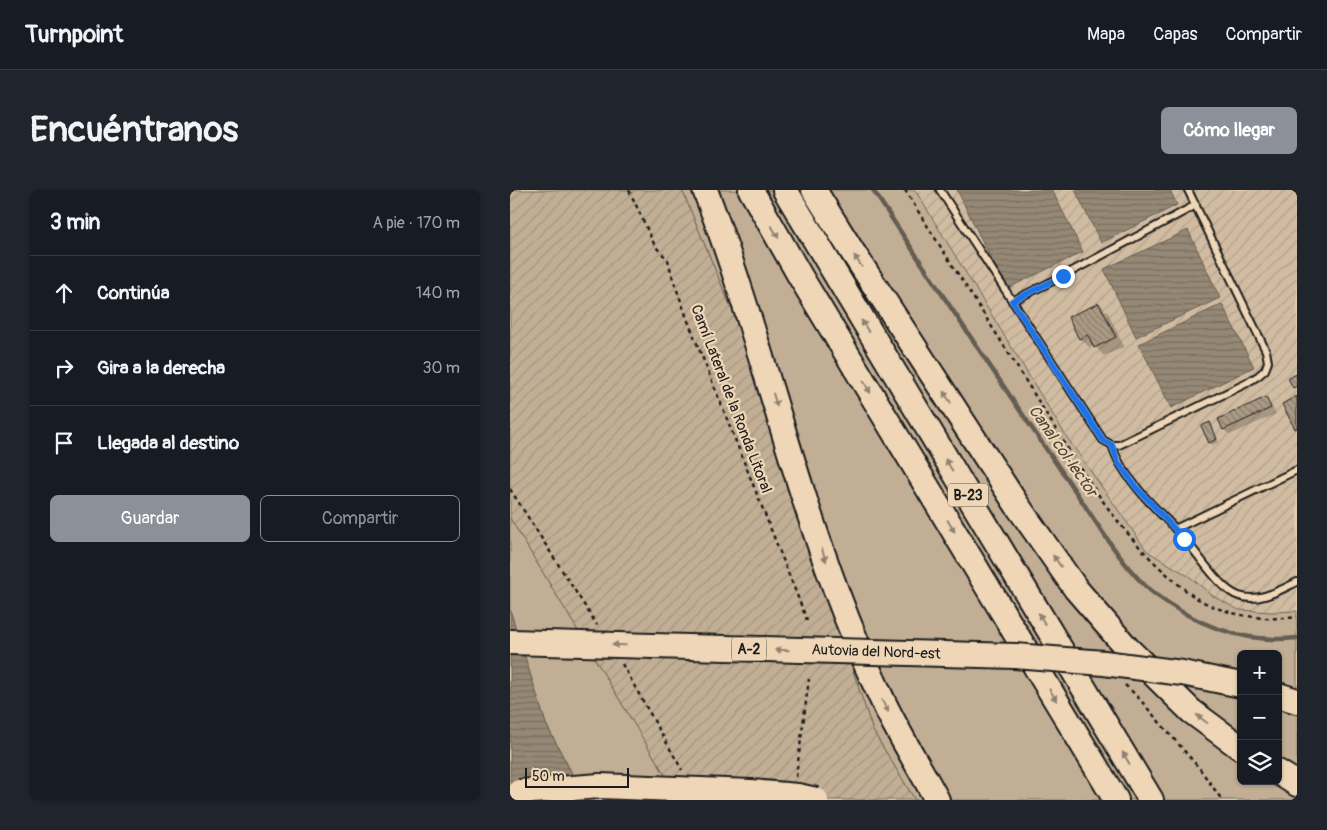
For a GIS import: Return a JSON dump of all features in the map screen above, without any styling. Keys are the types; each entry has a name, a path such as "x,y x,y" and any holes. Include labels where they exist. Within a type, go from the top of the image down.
{"highway":[{"path":"705,190 735,273 803,494 837,593 881,698 937,800"},
{"name":"B-23","path":"751,190 804,283 1116,800"},
{"name":"B-23","path":"785,190 1151,800"},
{"path":"814,190 1017,505 1076,589 1127,648 1191,711 1237,745"},
{"name":"Autovia del Nord-est","path":"510,642 1015,656 1153,669 1237,684"},
{"path":"1281,695 1297,701"},
{"path":"1282,775 1297,784"},
{"path":"514,791 600,786 751,792 798,796 816,800"},
{"path":"514,791 594,800"}],"lane":[{"path":"940,190 1103,440 1112,445 1119,445 1245,384 1265,370 1268,362 1266,351 1188,190"},
{"path":"1012,301 1196,205"},
{"path":"1112,445 1118,462 1135,486 1175,529 1220,583 1238,596 1251,598 1272,594 1297,582"},
{"path":"1175,529 1297,470"}],"path":[{"name":"Camí Lateral de la Ronda Litoral","path":"629,190 655,246 668,260 672,279 688,321 806,620"},
{"path":"905,190 1083,471 1127,533 1158,567 1198,599 1221,609 1247,616 1278,619 1297,617"},
{"path":"510,488 596,623"},
{"path":"624,667 681,770"},
{"path":"796,779 809,679"},
{"path":"1119,680 1136,695 1200,770 1222,800"}],"shaded area":[{"path":"510,190 682,190 736,320 873,731 915,800 680,800 510,518"},
{"path":"682,190 915,190 1066,436 1147,551 1190,577 1213,596 1239,610 1297,611 1297,800 915,800 873,731 736,320"},
{"path":"915,190 1297,190 1297,607 1291,611 1272,612 1239,610 1213,596 1190,577 1147,551 1066,436"},
{"path":"957,190 1052,190 1083,252 1006,289"},
{"path":"1075,190 1170,190 1177,205 1101,243"},
{"path":"1188,230 1220,298 1136,337 1104,269"},
{"path":"1222,304 1254,367 1171,408 1139,344"},
{"path":"510,518 680,800 586,800 546,724 510,610"},
{"path":"510,610 546,724 586,800 510,800"}],"building":[{"path":"1099,303 1116,337 1094,348 1088,335 1079,339 1068,317"},
{"path":"1297,374 1297,386 1293,388 1288,378"},
{"path":"1297,396 1297,428 1295,429 1282,404"},
{"path":"1266,397 1271,408 1223,430 1218,419"},
{"path":"1210,422 1217,439 1209,443 1201,426"}],"waterway":[{"name":"Canal col·lector","path":"873,190 1109,542 1144,585 1188,616 1222,630 1259,638 1297,638"}],"route":[{"path":"1063,276 1012,301 1103,440 1112,445 1118,462 1135,486 1184,539"}]}
